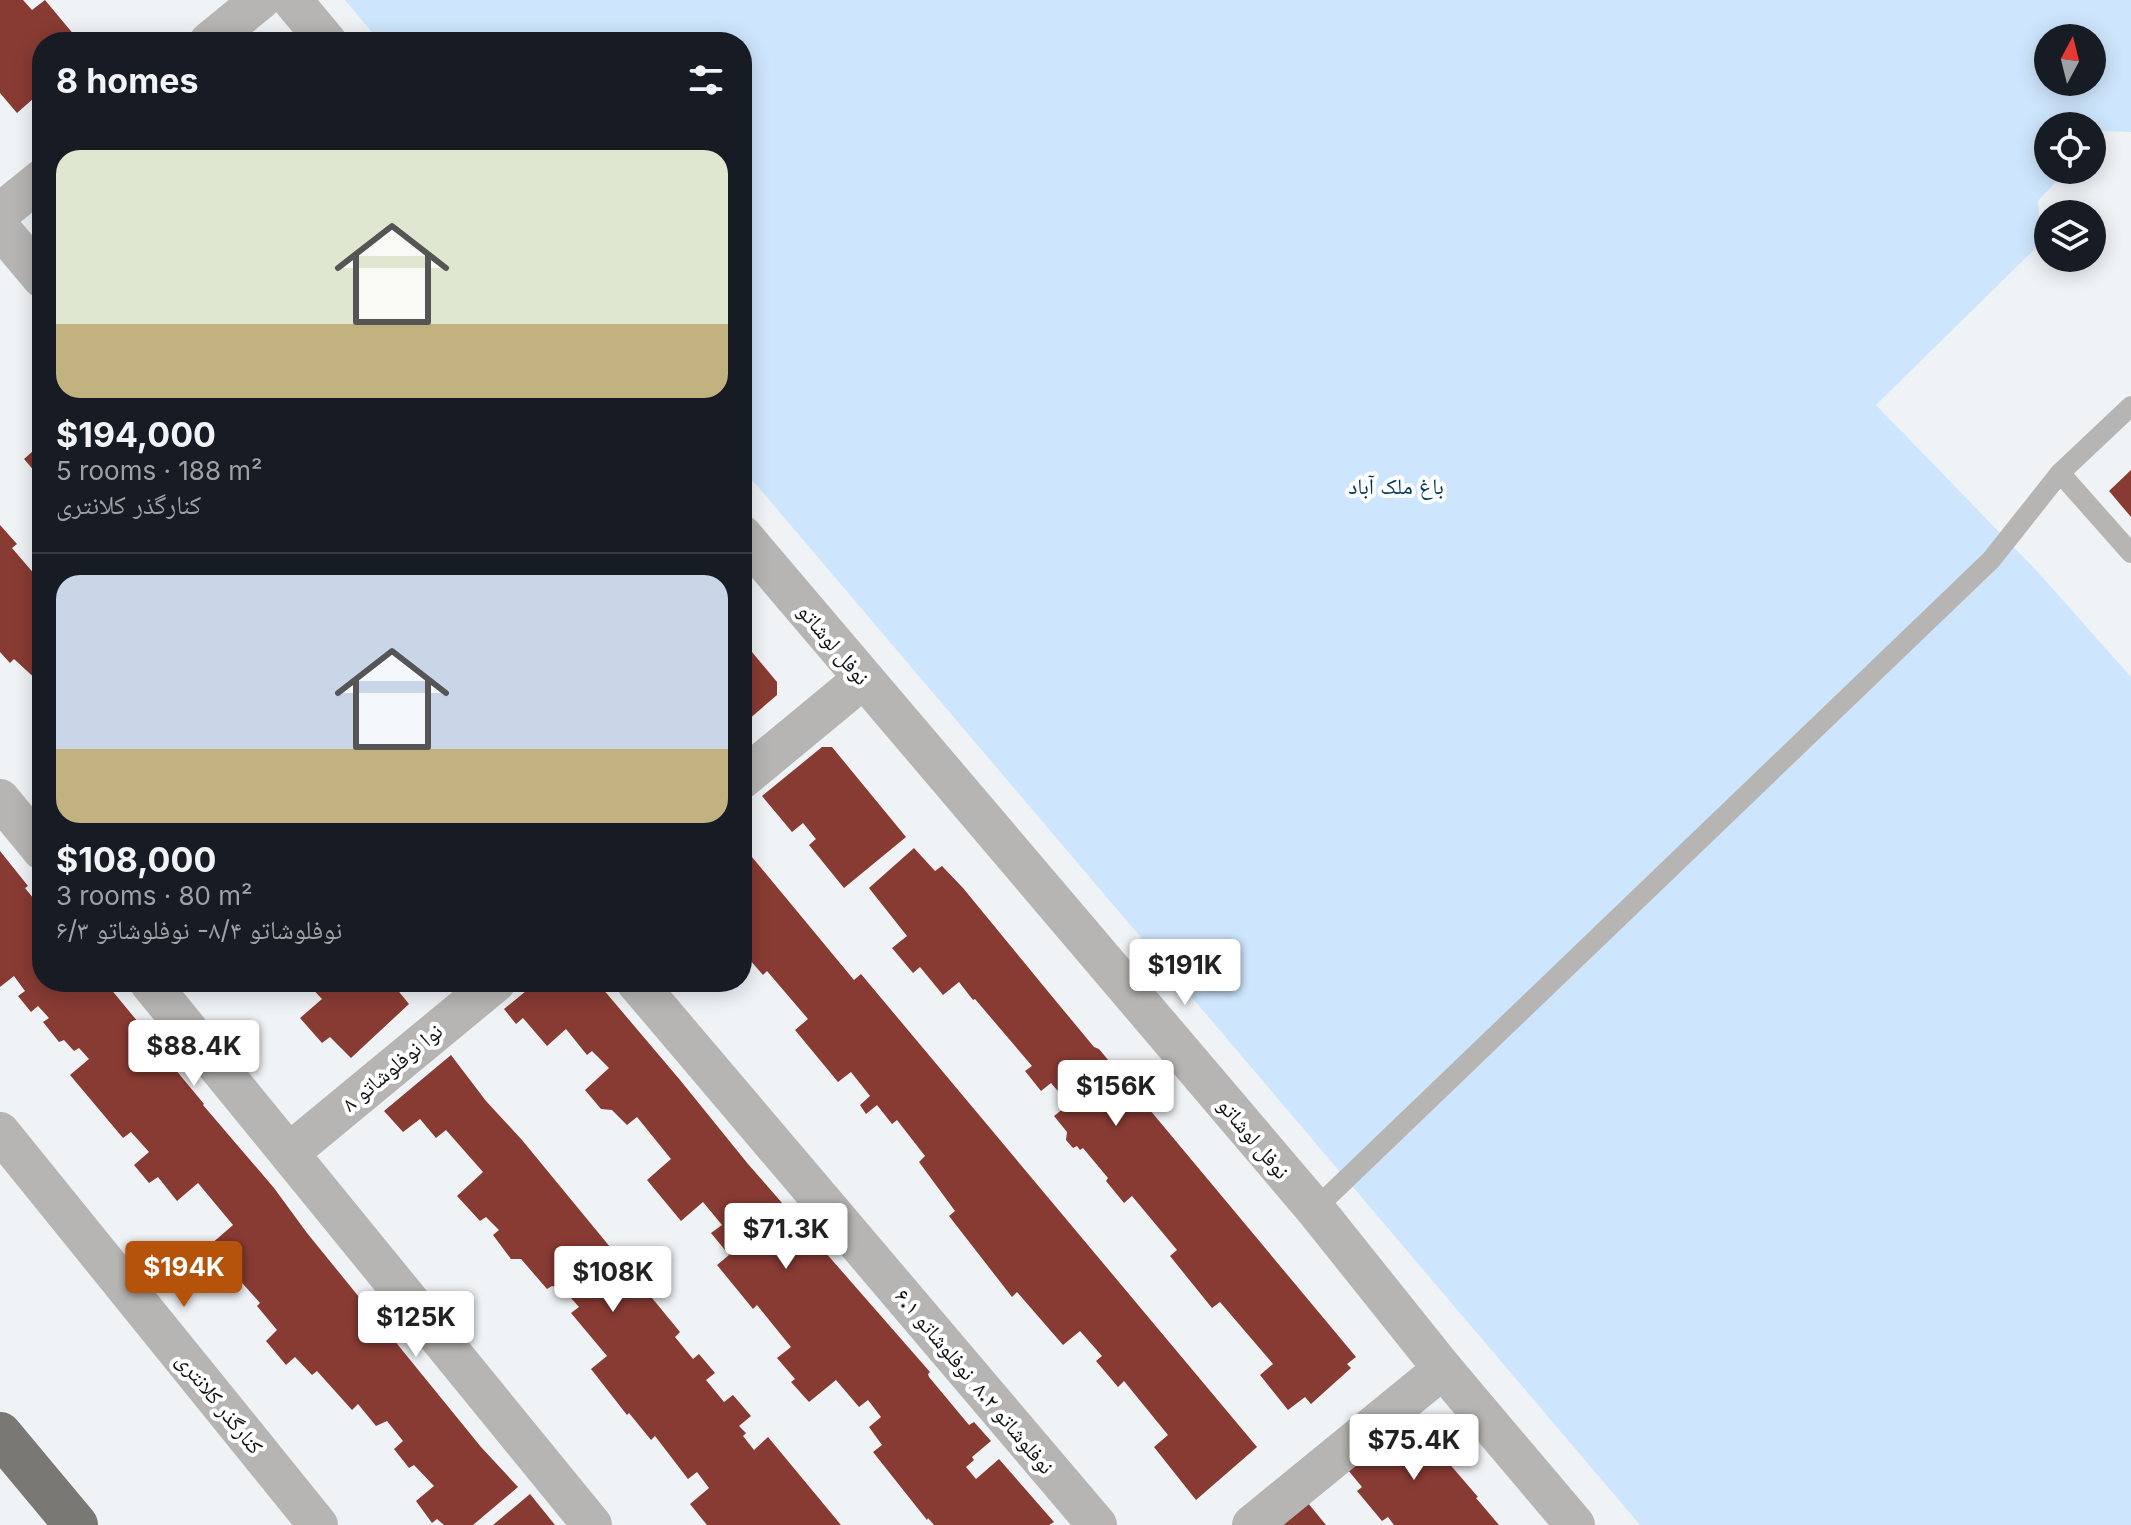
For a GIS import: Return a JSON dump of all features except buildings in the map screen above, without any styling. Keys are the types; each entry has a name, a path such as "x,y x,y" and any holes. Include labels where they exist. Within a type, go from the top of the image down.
{"highway":[{"path":"0,1434 76,1525"}],"street":[{"path":"221,32 260,0"},
{"path":"292,0 319,32"},
{"path":"0,213 32,187"},
{"path":"0,228 32,266"},
{"name":"نوفل لوشاتو","path":"752,547 1315,1209 1443,1369 1575,1525"},
{"path":"752,771 863,679"},
{"path":"0,799 32,838"},
{"path":"157,992 592,1525"},
{"name":"نوا نوفلوشاتو ۸","path":"289,1153 484,992"},
{"name":"نوفلوشاتو ۸.۲، نوفلوشاتو ۶.۱","path":"644,992 1097,1525"},
{"name":"کنارگذر کلانتری","path":"0,1132 318,1525"},
{"path":"1252,1525 1443,1369"}],"lane":[{"path":"1315,1209 1991,560 2060,473 2131,406"},
{"path":"2060,473 2131,553"}],"green space":[{"name":"باغ ملک آباد","path":"345,0 2131,0 2131,132 2106,131 2106,112 2034,112 2034,184 2054,184 2039,200 2034,200 2034,250 1876,405 2037,571 2131,677 2131,1525 1640,1525 752,480 752,32 372,32"}]}
